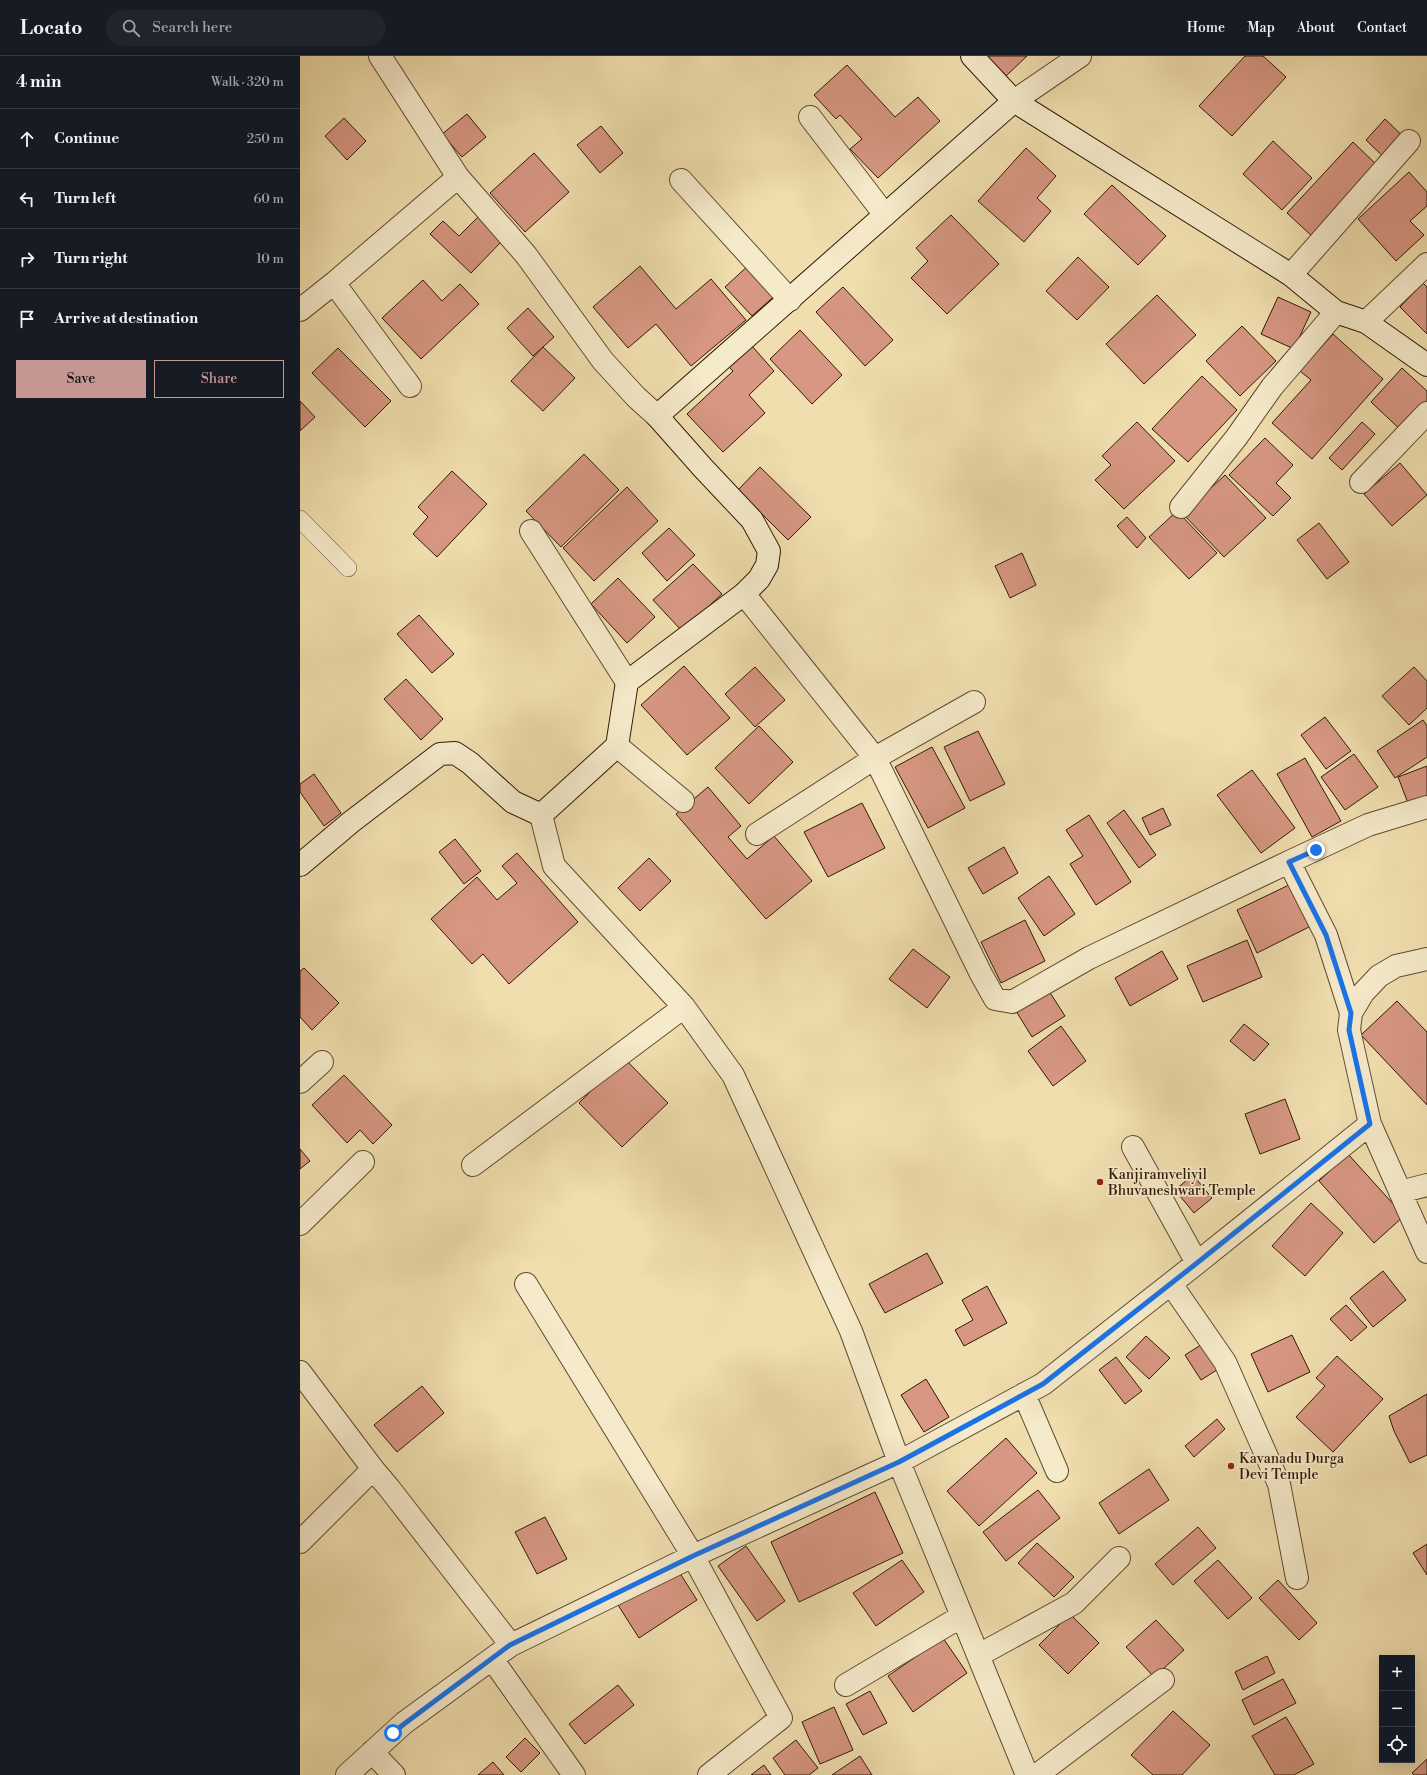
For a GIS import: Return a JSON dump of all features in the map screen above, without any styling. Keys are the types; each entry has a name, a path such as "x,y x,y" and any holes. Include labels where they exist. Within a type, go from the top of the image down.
{"street":[{"path":"380,56 458,177 526,255 603,361 636,397 657,416 752,520 769,551 767,565 759,579 744,594 627,682"},
{"path":"972,56 1014,101 1291,275 1336,312 1366,322 1427,365"},
{"path":"657,416 1014,101 1080,56"},
{"path":"810,117 885,215"},
{"path":"1291,275 1409,140"},
{"path":"300,310 334,283 458,177"},
{"path":"681,180 790,300"},
{"path":"1366,322 1427,264"},
{"path":"334,283 410,386"},
{"path":"1181,507 1236,438 1272,387 1336,312"},
{"path":"1361,482 1427,413"},
{"path":"531,531 627,682 617,746 541,815"},
{"path":"744,594 875,758 981,974 995,999 1012,1002 1089,958 1289,862 1368,825 1427,807"},
{"path":"757,834 875,758 974,702"},
{"path":"617,746 683,802"},
{"path":"300,865 351,822 440,754 455,753 470,763 513,802 541,815"},
{"path":"541,815 554,866 684,1007 733,1075 850,1331 899,1462 1027,1775"},
{"path":"1289,862 1326,935 1351,1013"},
{"path":"1427,959 1396,966 1379,976 1363,992 1351,1013 1349,1030 1370,1124 1427,1252"},
{"path":"473,1165 684,1007"},
{"path":"300,1082 322,1062"},
{"path":"347,1775 404,1724 510,1645 693,1556 899,1462 1043,1384 1171,1284 1370,1124"},
{"path":"1133,1147 1197,1263"},
{"path":"300,1224 363,1162"},
{"path":"1400,1192 1427,1185"},
{"path":"526,1284 693,1556 781,1718 709,1775"},
{"path":"1171,1284 1225,1362 1279,1484 1297,1578"},
{"path":"300,1372 373,1469 510,1645"},
{"path":"1024,1394 1057,1471"},
{"path":"300,1542 373,1469"},
{"path":"979,1655 1074,1604 1119,1558"},
{"path":"846,1685 962,1616"},
{"path":"492,1659 574,1775"},
{"path":"1037,1775 1163,1680"},
{"path":"372,1752 394,1775"}],"lane":[{"path":"300,519 348,568"}],"building":[{"path":"987,56 1027,56 1006,76"},
{"path":"1245,56 1263,56 1286,77 1232,136 1199,106"},
{"path":"847,65 895,117 918,97 940,121 878,178 850,149 862,139 840,115 836,119 814,95"},
{"path":"467,114 486,137 462,157 442,134"},
{"path":"344,118 366,141 347,160 325,136"},
{"path":"1385,119 1410,143 1391,164 1366,140"},
{"path":"601,126 623,153 600,173 577,145"},
{"path":"1273,141 1312,178 1282,210 1243,174"},
{"path":"1353,142 1379,167 1313,237 1287,213"},
{"path":"1026,148 1056,176 1037,198 1051,211 1024,242 978,201"},
{"path":"534,153 569,192 525,232 490,193"},
{"path":"1409,172 1427,192 1427,206 1410,221 1424,235 1396,261 1358,219"},
{"path":"1112,185 1166,236 1138,265 1084,214"},
{"path":"951,215 999,264 947,314 911,278 928,261 916,248"},
{"path":"478,217 503,240 471,273 430,234 443,221 459,236"},
{"path":"1078,257 1109,287 1077,320 1046,291"},
{"path":"751,263 778,293 752,316 725,287"},
{"path":"640,266 676,309 711,279 746,320 691,366 656,324 628,348 593,307"},
{"path":"423,280 442,301 460,284 479,304 421,359 382,318"},
{"path":"1423,283 1427,287 1427,334 1400,307"},
{"path":"843,287 893,340 865,366 816,312"},
{"path":"1157,295 1196,335 1144,384 1106,344"},
{"path":"1278,297 1311,312 1294,349 1261,334"},
{"path":"528,308 554,337 533,356 507,328"},
{"path":"1242,326 1276,361 1240,396 1206,361"},
{"path":"800,330 842,375 812,404 770,359"},
{"path":"1333,334 1383,379 1312,459 1272,423 1311,380 1300,371"},
{"path":"752,346 774,371 749,395 765,413 723,452 687,414 733,371 729,367"},
{"path":"543,347 575,378 543,411 511,381"},
{"path":"338,348 391,401 365,427 312,373"},
{"path":"1402,368 1427,391 1427,411 1405,434 1371,402"},
{"path":"1202,376 1237,410 1188,462 1152,429"},
{"path":"300,401 315,417 300,431"},
{"path":"1137,422 1175,461 1124,509 1095,480 1111,465 1102,456"},
{"path":"1362,422 1375,434 1342,470 1329,458"},
{"path":"1265,438 1293,465 1276,483 1291,498 1273,516 1229,475"},
{"path":"584,454 619,490 561,547 526,511"},
{"path":"1400,463 1427,495 1392,526 1364,494"},
{"path":"760,467 811,517 788,540 738,490"},
{"path":"452,471 487,504 437,557 413,534 428,517 418,507"},
{"path":"1225,475 1266,518 1224,557 1183,514"},
{"path":"627,487 658,521 594,581 563,548"},
{"path":"1177,511 1217,553 1189,579 1149,537"},
{"path":"1127,517 1146,538 1137,548 1117,526"},
{"path":"1319,523 1349,562 1327,579 1297,540"},
{"path":"669,528 695,555 667,581 642,553"},
{"path":"1022,553 1036,585 1010,598 995,566"},
{"path":"693,564 722,594 682,631 653,600"},
{"path":"618,578 655,617 627,643 591,604"},
{"path":"419,615 454,654 432,673 397,634"},
{"path":"684,666 730,718 687,755 641,705"},
{"path":"755,667 785,700 755,727 725,694"},
{"path":"1414,667 1427,681 1427,708 1409,725 1382,696"},
{"path":"406,679 443,719 421,740 384,699"},
{"path":"1325,717 1351,751 1326,769 1301,735"},
{"path":"1423,720 1427,726 1427,757 1395,778 1377,751"},
{"path":"759,726 793,762 749,804 715,768"},
{"path":"978,731 1005,784 970,801 944,747"},
{"path":"932,747 965,808 928,828 895,767"},
{"path":"1354,754 1378,787 1345,810 1321,777"},
{"path":"1305,758 1341,821 1312,837 1277,774"},
{"path":"1427,766 1427,796 1408,803 1398,777"},
{"path":"1252,770 1295,828 1261,853 1217,795"},
{"path":"314,774 341,813 324,826 300,792 300,784"},
{"path":"708,787 741,826 728,837 747,859 774,836 812,881 766,919 676,814"},
{"path":"862,803 885,848 828,877 804,832"},
{"path":"1163,808 1171,825 1150,835 1142,818"},
{"path":"1124,810 1156,855 1139,868 1107,823"},
{"path":"1089,815 1131,882 1096,905 1070,864 1083,856 1066,830"},
{"path":"455,839 481,871 464,884 439,852"},
{"path":"1004,847 1018,873 983,894 968,868"},
{"path":"517,853 578,922 509,984 483,954 472,964 431,919 477,877 497,900 517,883 502,866"},
{"path":"649,858 671,881 640,911 618,888"},
{"path":"1049,876 1075,914 1044,936 1018,898"},
{"path":"1291,884 1311,926 1257,953 1237,910"},
{"path":"1025,920 1045,961 1001,983 981,942"},
{"path":"1247,940 1262,977 1203,1002 1187,966"},
{"path":"913,949 950,977 927,1008 889,979"},
{"path":"1162,951 1178,979 1130,1006 1115,978"},
{"path":"304,968 339,1003 312,1030 300,1017 300,971"},
{"path":"1049,991 1065,1016 1032,1037 1016,1011"},
{"path":"1397,1001 1427,1032 1427,1105 1361,1035"},
{"path":"1244,1024 1269,1044 1254,1061 1230,1041"},
{"path":"1061,1026 1086,1061 1053,1086 1028,1051"},
{"path":"624,1058 668,1103 622,1147 579,1103"},
{"path":"344,1075 392,1125 373,1144 360,1130 347,1143 312,1105"},
{"path":"1285,1099 1300,1139 1260,1154 1245,1114"},
{"path":"300,1149 310,1161 300,1169"},
{"path":"1348,1154 1404,1216 1374,1243 1319,1181"},
{"path":"1193,1175 1212,1198 1194,1213 1175,1190"},
{"path":"1311,1203 1343,1233 1305,1276 1272,1246"},
{"path":"927,1253 943,1283 885,1313 869,1284"},
{"path":"1383,1271 1406,1300 1373,1327 1350,1298"},
{"path":"987,1286 1007,1323 964,1346 955,1330 973,1320 962,1300"},
{"path":"1346,1305 1367,1327 1351,1341 1330,1319"},
{"path":"1292,1335 1310,1372 1268,1392 1251,1354"},
{"path":"1146,1336 1170,1358 1149,1379 1126,1357"},
{"path":"1204,1343 1220,1368 1201,1380 1185,1355"},
{"path":"1337,1356 1383,1399 1333,1452 1296,1417 1325,1386 1316,1378"},
{"path":"1116,1357 1142,1391 1125,1404 1099,1370"},
{"path":"926,1379 949,1417 924,1432 901,1395"},
{"path":"422,1386 444,1413 397,1452 374,1425"},
{"path":"1427,1394 1427,1455 1410,1463 1394,1431 1389,1416"},
{"path":"1217,1419 1225,1429 1194,1457 1185,1446"},
{"path":"1006,1438 1037,1473 979,1526 947,1491"},
{"path":"1149,1469 1169,1500 1119,1534 1099,1503"},
{"path":"1038,1490 1060,1518 1006,1561 983,1532"},
{"path":"875,1492 903,1553 799,1602 771,1542"},
{"path":"545,1517 567,1559 537,1574 515,1532"},
{"path":"1198,1527 1216,1548 1173,1585 1155,1564"},
{"path":"1037,1543 1074,1577 1054,1597 1018,1563"},
{"path":"1427,1544 1427,1575 1413,1553"},
{"path":"746,1546 785,1601 757,1621 718,1566"},
{"path":"902,1560 924,1592 876,1626 853,1593"},
{"path":"1218,1560 1252,1598 1228,1619 1194,1581"},
{"path":"676,1567 697,1600 639,1638 618,1605"},
{"path":"1278,1580 1317,1623 1299,1640 1259,1598"},
{"path":"1070,1614 1099,1643 1068,1674 1039,1645"},
{"path":"1156,1620 1184,1650 1154,1677 1126,1647"},
{"path":"943,1638 967,1673 913,1712 888,1676"},
{"path":"1267,1656 1275,1673 1243,1690 1235,1672"},
{"path":"1283,1679 1296,1703 1254,1725 1242,1700"},
{"path":"618,1685 634,1705 585,1744 569,1724"},
{"path":"870,1691 887,1723 863,1735 846,1704"},
{"path":"834,1707 853,1750 820,1764 802,1722"},
{"path":"1173,1711 1210,1745 1182,1775 1153,1775 1131,1755"},
{"path":"1286,1717 1314,1764 1294,1775 1275,1775 1252,1736"},
{"path":"525,1738 540,1753 521,1772 506,1757"},
{"path":"796,1740 818,1768 809,1775 785,1775 773,1758"},
{"path":"860,1756 872,1775 832,1775"},
{"path":"1427,1759 1427,1775 1414,1775 1412,1773"},
{"path":"493,1762 504,1775 478,1775"},
{"path":"764,1765 771,1775 751,1775"}],"place":[{"name":"Kanjiramveliyil Bhuvaneshwari Temple","path":"1100,1182"},
{"name":"Kavanadu Durga Devi Temple","path":"1231,1466"}],"route":[{"path":"393,1733 510,1645 693,1556 899,1462 1043,1384 1370,1124 1349,1030 1351,1013 1326,935 1289,862 1316,850"}]}
